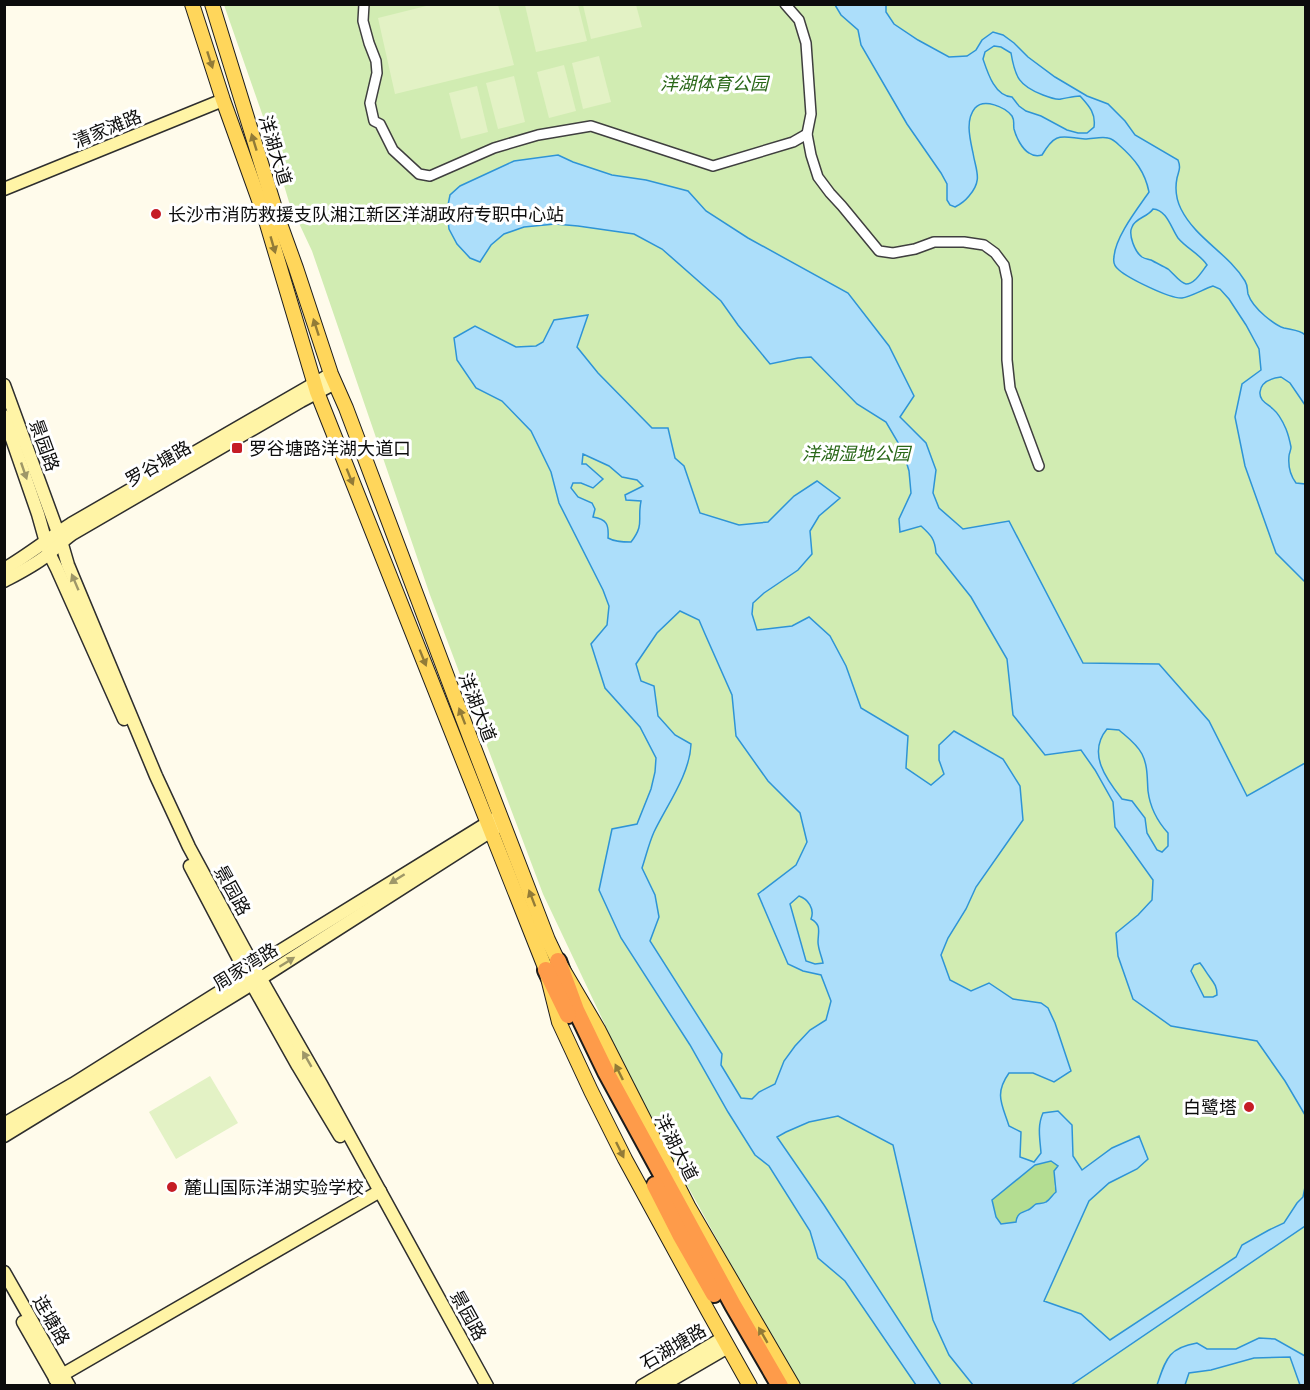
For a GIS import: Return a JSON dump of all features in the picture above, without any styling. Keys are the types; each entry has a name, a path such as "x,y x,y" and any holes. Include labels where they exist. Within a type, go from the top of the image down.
{"highway":[{"path":"552,966 576,1010 602,1075 681,1236 767,1386"},
{"path":"602,1075 780,1386"}],"main road":[{"name":"洋湖大道","path":"192,4 264,214 315,388 496,823 548,940 559,1022 625,1159 750,1386"},
{"name":"洋湖大道","path":"213,4 278,218 333,378 346,408 496,823"},
{"name":"清家滩路","path":"4,183 222,97"},
{"name":"清家滩路","path":"4,189 222,97"},
{"name":"罗谷塘路","path":"4,569 47,547 60,537 333,378"},
{"name":"景园路","path":"4,385 60,537 68,565 156,776 184,837 298,1066 378,1195 487,1386"},
{"name":"景园路","path":"4,416 47,547 182,851 254,976"},
{"name":"罗谷塘路","path":"4,581 31,567 47,547"},
{"name":"周家湾路","path":"4,1136 496,823"},
{"name":"洋湖大道","path":"552,966 598,1029 688,1206 793,1386"},
{"name":"周家湾路","path":"4,1124 254,976"},
{"name":"景园路","path":"378,1195 478,1386"},
{"path":"62,1382 378,1195"},
{"name":"连塘路","path":"4,1272 62,1382"},
{"name":"连塘路","path":"4,1289 62,1382"},
{"name":"石湖塘路","path":"642,1386 725,1342"},
{"name":"石湖塘路","path":"661,1386 725,1342"}],"street":[{"path":"364,4 363,21 376,62 377,73 370,103 374,121 380,124 393,150 418,174 429,176 494,148 538,135 591,126 713,166 793,142 807,135"},
{"path":"785,4 799,20 806,43 811,114 807,135 818,177 830,193 879,251 893,253 915,249 934,242 964,242 984,245 995,253 1004,265 1007,279 1007,360 1010,388 1039,466"}],"green space":[{"path":"434,4 498,5 514,65 395,94 378,18"},
{"name":"洋湖湿地公园","path":"224,5 1305,5 1305,1385 799,1385 644,1107 543,894 430,595 312,251 289,202 266,125"},
{"path":"525,5 578,5 587,41 536,52"},
{"path":"583,5 636,5 642,27 591,39"},
{"path":"599,56 611,102 583,109 572,63"},
{"path":"564,65 576,111 549,118 537,72"},
{"path":"514,76 525,122 498,129 486,83"},
{"path":"477,86 488,132 461,139 449,93"},
{"path":"210,1076 238,1123 176,1159 149,1112"},
{"path":"1052,1161 1058,1166 1054,1186 1056,1192 1047,1201 1021,1212 1016,1222 1001,1224 996,1217 992,1200 1035,1165"}],"water":[{"path":"835,5 886,5 886,12 894,24 949,57 967,56 993,32 1003,35 1055,77 1087,96 1108,104 1135,135 1178,160 1180,167 1176,194 1187,220 1238,271 1246,283 1251,300 1260,311 1279,326 1305,335 1305,405 1290,383 1281,377 1265,383 1260,395 1262,400 1277,413 1286,429 1291,447 1289,463 1292,477 1296,483 1305,484 1305,582 1276,553 1245,466 1235,417 1242,384 1261,370 1259,349 1246,325 1220,289 1213,286 1182,298 1176,297 1140,283 1124,274 1115,264 1115,249 1118,241 1149,192 1142,172 1125,150 1106,137 1085,139 1060,137 1051,142 1042,155 1032,155 1024,149 1018,139 1014,121 1009,113 989,104 979,105 972,113 969,124 977,175 976,185 963,202 955,207 950,205 947,200 947,184 941,173 907,124 861,45 858,30 841,15","holes":["994,46 1011,53 1014,68 1020,80 1028,88 1057,99 1080,96 1093,114 1094,127 1087,133 1067,130 1026,111 1012,97 1001,93 993,83 983,59 985,52","1153,209 1165,216 1178,238 1207,265 1192,282 1184,283 1168,269 1139,255 1131,230 1136,222"]},
{"path":"558,155 612,175 646,180 688,191 706,211 748,238 848,293 889,346 914,396 900,417 926,443 936,470 933,493 939,508 963,529 1009,521 1083,663 1159,664 1209,721 1247,796 1305,763 1305,1115 1257,1041 1171,1026 1133,999 1118,956 1116,933 1152,900 1153,880 1115,827 1113,802 1081,750 1045,755 1013,715 1007,659 971,597 936,553 935,544 930,535 921,526 900,532 899,519 911,493 909,471 903,451 886,422 857,404 811,357 770,364 721,301 662,249 634,234 555,224 524,227 504,234 491,245 480,262 470,258 457,244 449,229 447,210 450,195 460,186 514,161","holes":["1107,729 1119,730 1135,744 1142,754 1151,803 1168,833 1168,846 1162,852 1157,850 1147,833 1145,818 1132,801 1122,799 1101,766 1099,747 1101,738","1200,963 1216,987 1217,995 1213,997 1204,997 1191,971 1194,965"]},
{"path":"588,315 577,347 598,373 652,428 668,428 675,458 684,466 700,513 739,525 768,522 794,496 817,481 840,498 819,516 810,531 812,554 798,570 753,603 752,614 757,630 792,626 809,617 830,636 846,666 861,708 908,736 906,768 931,785 944,774 939,760 939,745 954,731 1003,759 1020,786 1023,820 976,887 941,955 950,980 971,991 989,983 1013,999 1041,1003 1048,1008 1055,1023 1071,1071 1054,1082 1033,1073 1009,1073 1002,1087 1002,1105 1009,1126 1021,1132 1020,1157 1034,1162 1041,1153 1039,1128 1043,1113 1058,1111 1072,1125 1073,1156 1082,1170 1112,1148 1139,1136 1148,1159 1137,1169 1109,1183 1089,1201 1044,1301 1081,1314 1110,1340 1236,1257 1242,1245 1284,1223 1303,1197 1305,1187 1305,1226 1071,1385 973,1385 949,1355 933,1320 893,1145 838,1116 809,1122 786,1132 777,1137 941,1385 916,1385 845,1281 818,1258 810,1231 769,1166 755,1155 690,1045 621,938 599,890 612,829 637,824 651,789 656,758 640,727 605,688 591,644 607,625 609,606 559,503 551,472 531,431 502,401 476,388 457,360 454,338 475,326 516,347 536,346 543,342 554,320","holes":["583,454 609,466 622,477 637,480 643,486 625,495 626,500 641,501 638,531 631,542 608,538 606,523 593,517 595,509 592,503 578,497 571,488 573,483 581,483 593,488 603,479 586,464 582,464","680,611 699,620 732,695 736,736 768,781 800,813 807,842 796,865 758,894 788,964 803,971 821,975 831,1001 826,1020 810,1030 795,1046 784,1061 775,1084 759,1092 752,1099 741,1098 721,1065 722,1054 650,941 659,917 655,895 642,868 654,832 687,767 691,744 675,735 658,716 654,686 641,681 636,664 657,633","799,896 810,905 811,919 818,926 818,945 823,963 815,964 806,961 790,904","1051,1161 1058,1166 1054,1171 1056,1192 1046,1202 1036,1204 1019,1214 1016,1222 1001,1224 996,1217 992,1200 1035,1165"]},
{"path":"1259,1338 1275,1339 1305,1356 1305,1385 1300,1385 1290,1357 1254,1358 1211,1370 1189,1373 1185,1385 1157,1385 1166,1362 1180,1348 1197,1343 1207,1349 1236,1349"}],"place":[{"name":"长沙市消防救援支队湘江新区洋湖政府专职中心站","path":"156,214"},
{"name":"罗谷塘路洋湖大道口","path":"237,448"},
{"name":"白鹭塔","path":"1249,1107"},
{"name":"麓山国际洋湖实验学校","path":"172,1187"}],"park label":[{"name":"洋湖体育公园","path":"714,83"}]}
